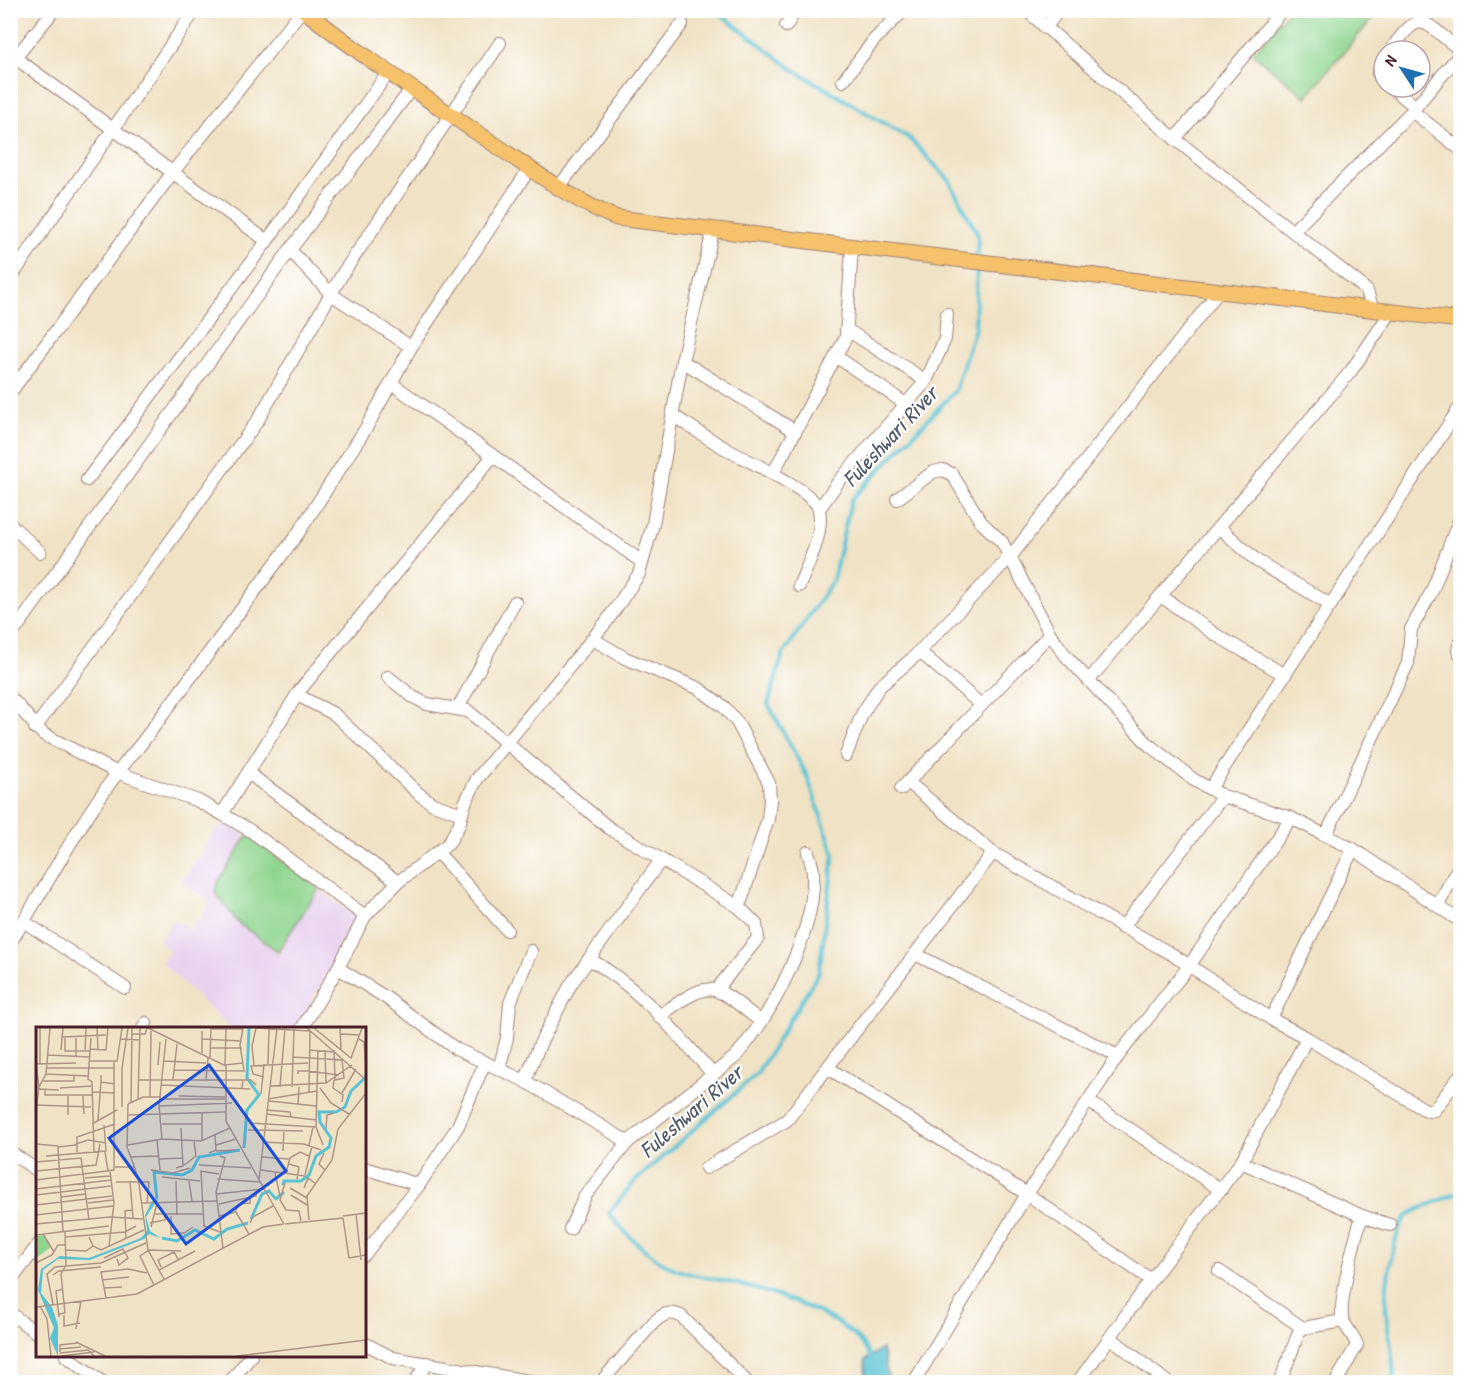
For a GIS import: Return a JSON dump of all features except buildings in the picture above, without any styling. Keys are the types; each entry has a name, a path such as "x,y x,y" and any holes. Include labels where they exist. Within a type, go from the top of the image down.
{"main road":[{"path":"303,10 388,72 530,168 595,209 617,218 1461,320"}],"street":[{"path":"54,10 12,59 112,128 267,241"},
{"path":"10,279 195,10"},
{"path":"10,393 173,172 303,10"},
{"path":"786,26 796,10"},
{"path":"843,81 874,40 904,10"},
{"path":"1026,10 1175,139 1294,230 1367,291 1373,310"},
{"path":"1045,28 1059,10"},
{"path":"1175,139 1282,10"},
{"path":"1294,230 1414,109 1461,52 1419,21 1413,22 1399,39"},
{"path":"559,186 682,24"},
{"path":"35,728 258,420 331,294 450,114 500,43"},
{"path":"87,480 267,241 388,72"},
{"path":"10,637 290,250 412,88"},
{"path":"1404,99 1461,149"},
{"path":"10,944 50,874 116,772 141,744 299,532 366,428 411,347 530,168"},
{"path":"303,1027 339,968 365,915 398,882 438,853 455,834 477,779 505,742 593,639 639,574 653,524 682,361 713,231"},
{"path":"773,473 837,357 846,329 852,247"},
{"path":"290,250 331,294 411,347"},
{"path":"846,755 862,714 879,687 920,651 1011,556 1219,291"},
{"path":"1089,680 1351,371 1391,312"},
{"path":"800,586 816,542 819,508 839,481 926,381 945,339 947,314"},
{"path":"846,329 926,381"},
{"path":"837,357 907,405"},
{"path":"682,361 795,431"},
{"path":"391,383 642,562"},
{"path":"1210,789 1461,407"},
{"path":"672,415 727,449 773,473 814,501 819,508"},
{"path":"222,814 297,694 493,456"},
{"path":"897,499 933,472 943,470 952,474 981,522 1002,542 1011,556 1050,634 1149,745 1223,796 1291,818 1353,849 1461,921"},
{"path":"1326,835 1408,663 1411,629 1432,591 1461,518"},
{"path":"10,524 40,552"},
{"path":"1219,527 1257,561 1331,605"},
{"path":"1161,596 1216,635 1285,675"},
{"path":"458,708 515,602"},
{"path":"1050,634 980,704 905,785 993,853 1189,966 1271,1018 1429,1111 1434,1110 1461,1076"},
{"path":"593,639 625,658 699,688 724,707 737,722 769,783 770,800 768,819 739,908"},
{"path":"1461,641 1458,650 1461,654"},
{"path":"920,651 980,704"},
{"path":"388,677 420,701 468,711 609,828 739,908 756,924 758,938 717,989"},
{"path":"297,694 334,714 418,794 433,804 462,814"},
{"path":"10,697 35,728 116,772 177,793 222,814 251,831 365,915"},
{"path":"248,773 398,882"},
{"path":"1122,928 1223,796"},
{"path":"914,1383 1027,1194 1118,1056 1189,966 1291,818"},
{"path":"1271,1018 1353,849"},
{"path":"570,1229 585,1196 628,1142 712,1073 735,1058 760,1021 801,940 812,900 813,882 808,852"},
{"path":"438,853 507,930"},
{"path":"706,1168 787,1120 993,853"},
{"path":"525,1081 550,1024 571,984 661,860"},
{"path":"1438,905 1461,864"},
{"path":"23,921 125,988"},
{"path":"499,1069 507,1038 510,1003 531,951"},
{"path":"915,954 1118,1056"},
{"path":"589,959 607,969 659,1016 712,1073"},
{"path":"339,968 385,997 456,1049 525,1081 628,1142"},
{"path":"659,1016 696,990 707,987 717,989 760,1021"},
{"path":"1078,1383 1112,1339 1151,1280 1241,1162 1308,1038"},
{"path":"366,1252 419,1185 458,1126 485,1062"},
{"path":"828,1068 1027,1194 1151,1280"},
{"path":"1088,1101 1221,1190"},
{"path":"10,1152 36,1170"},
{"path":"1241,1162 1362,1216 1390,1225"},
{"path":"366,1169 419,1185"},
{"path":"1336,1383 1358,1345 1343,1321 1342,1307 1362,1216"},
{"path":"10,1282 36,1248"},
{"path":"1219,1271 1303,1328"},
{"path":"601,1383 654,1322 663,1314 672,1312 681,1316 747,1383"},
{"path":"10,1313 36,1332"},
{"path":"1281,1383 1299,1332 1303,1328 1343,1321"},
{"path":"1112,1339 1161,1381"},
{"path":"366,1344 393,1358 535,1383"},
{"path":"67,1357 102,1383"},
{"path":"230,1383 249,1357"},
{"path":"415,1383 427,1363"}],"shaded area":[{"path":"224,819 353,915 354,923 298,1027 229,1027 161,962 170,951 158,941 174,919 190,930 211,902 181,882"}],"green space":[{"path":"1288,11 1379,11 1306,97 1253,54"},
{"path":"248,835 319,889 278,951 239,924 215,892 218,882"}],"water":[{"path":"882,1349 889,1382 866,1382 865,1360"}],"waterway":[{"name":"Fuleshwari River","path":"715,10 794,70 909,138 949,180 978,235 977,256"},
{"name":"Fuleshwari River","path":"871,1359 862,1344 848,1330 809,1308 766,1292 675,1269 656,1259 639,1245 609,1213 635,1181 757,1074 819,972 834,854 807,776 768,704 783,654 833,580 851,500 955,391 975,328 977,264"},
{"path":"1394,1382 1386,1300 1391,1261 1398,1234 1410,1213 1460,1191"}]}
